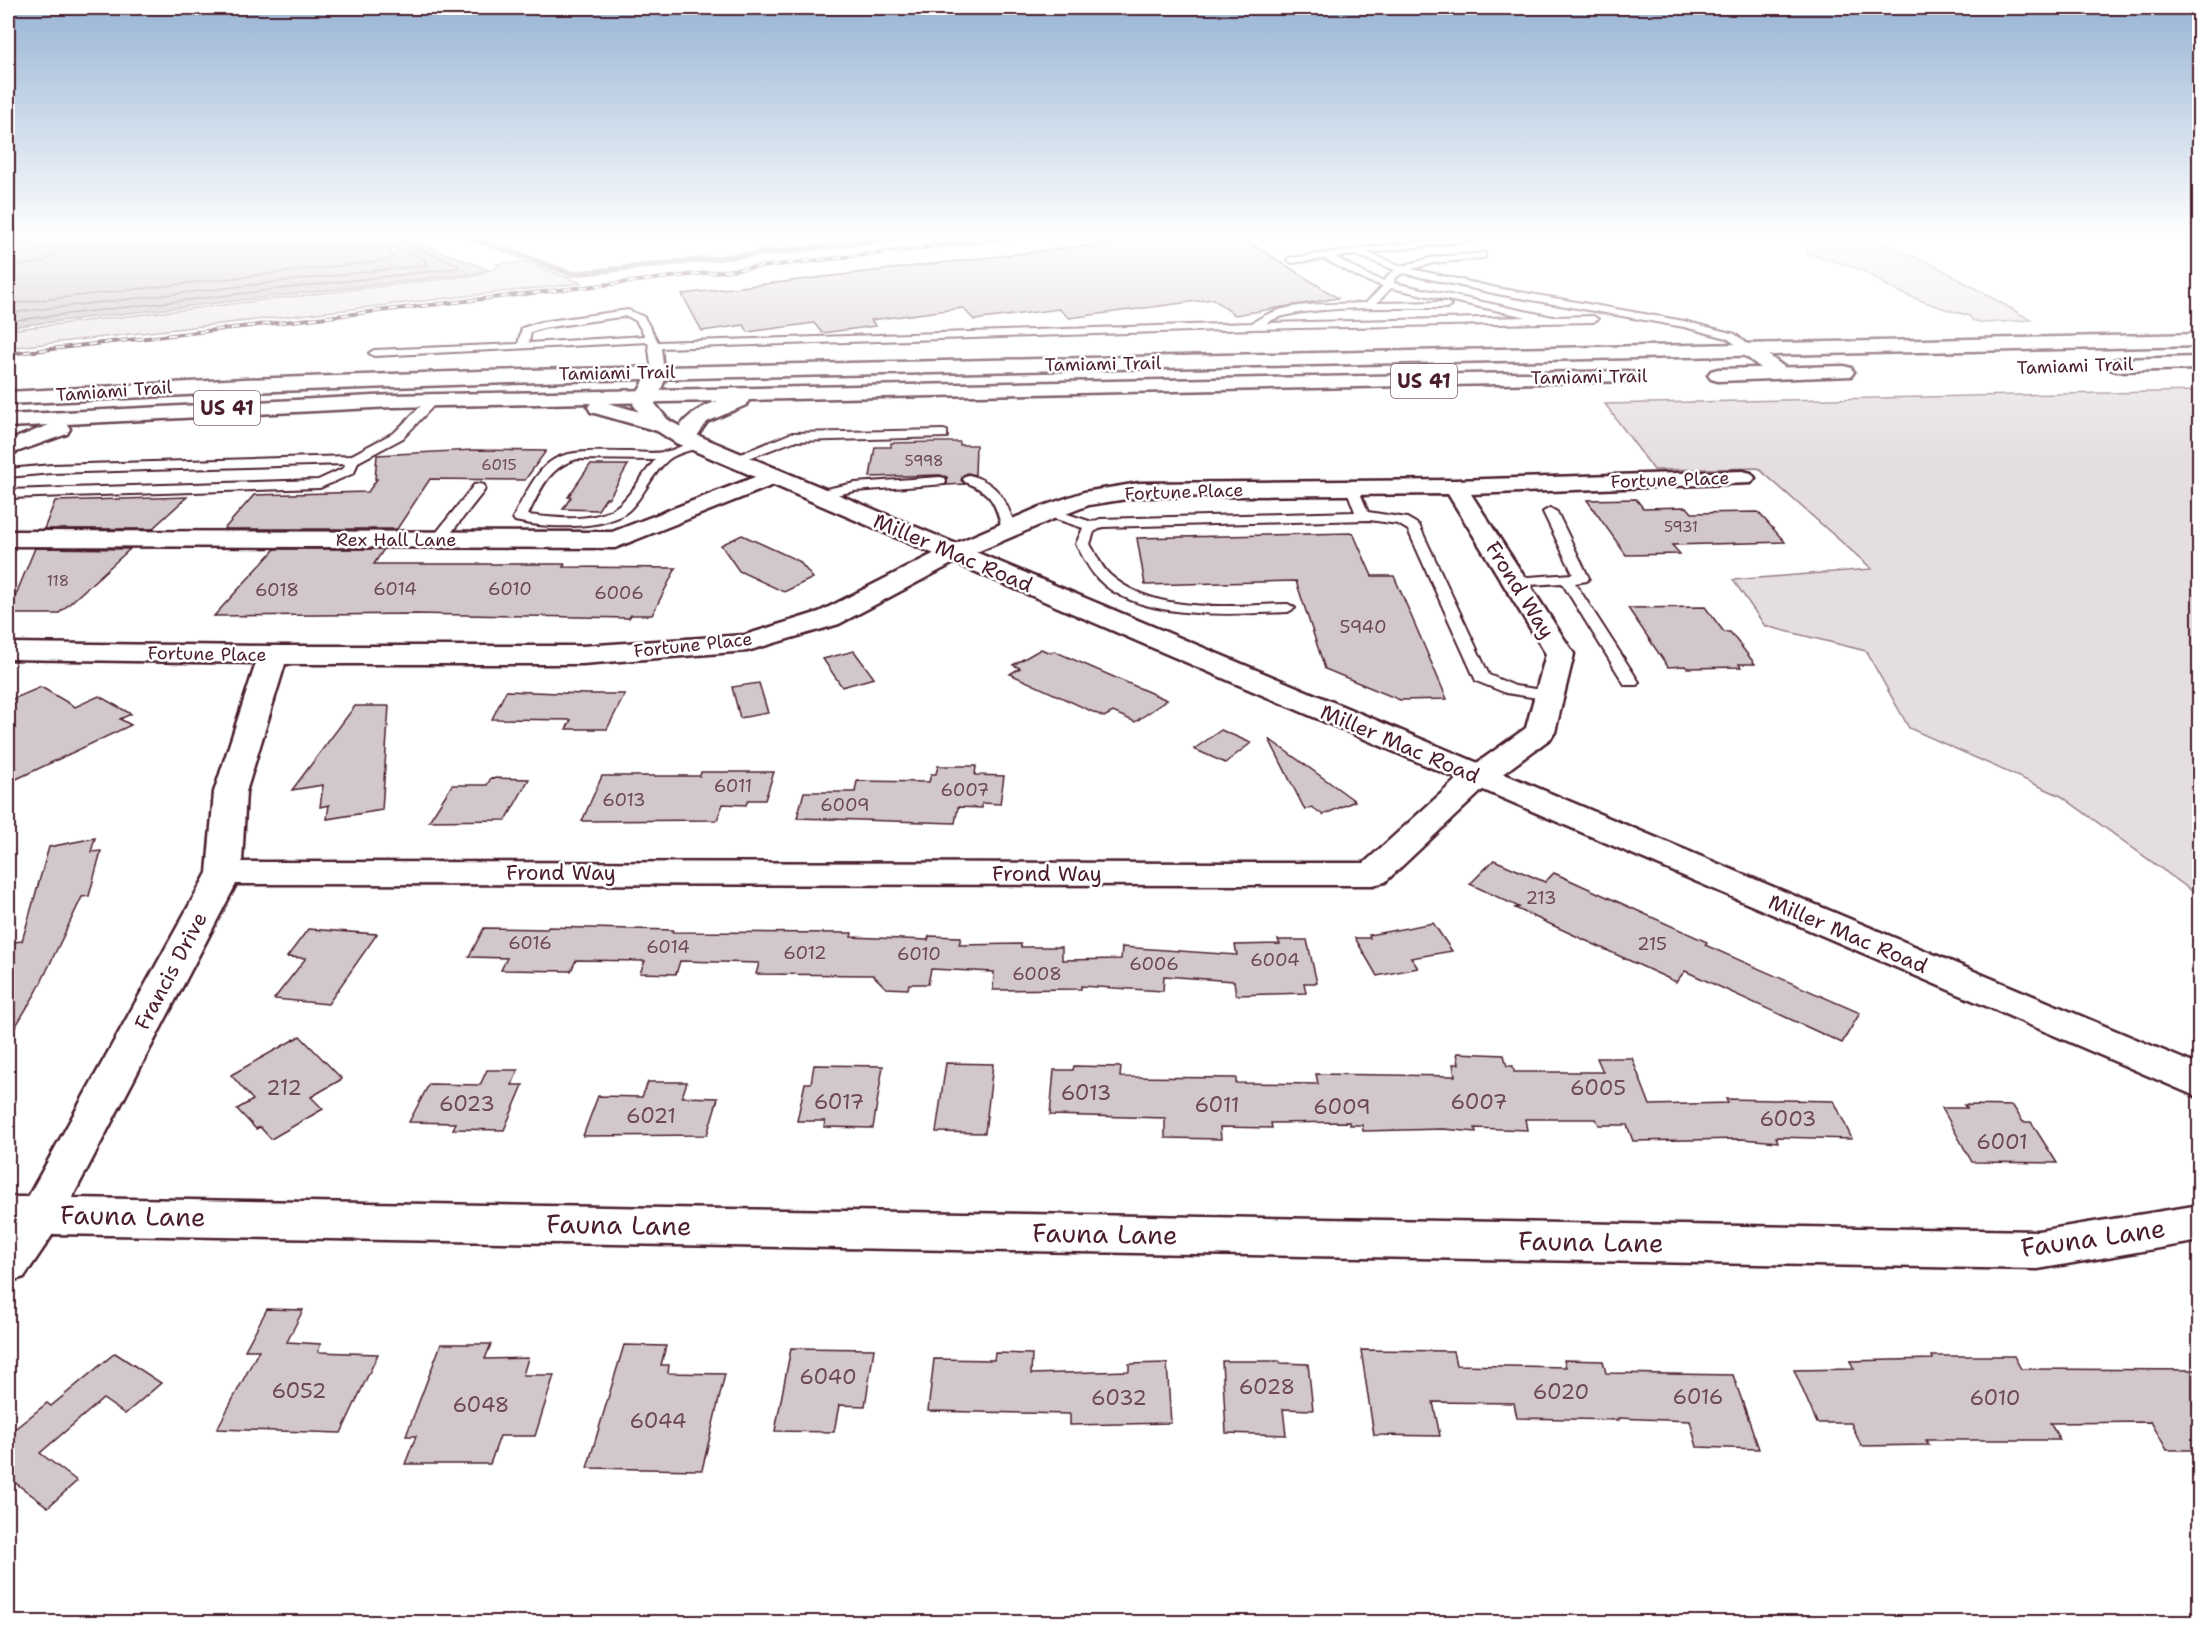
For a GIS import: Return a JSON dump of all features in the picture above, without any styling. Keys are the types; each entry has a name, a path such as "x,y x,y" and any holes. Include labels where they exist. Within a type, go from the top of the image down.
{"street":[{"name":"Tamiami Trail","path":"8,398 653,363 1751,351 2199,340"},
{"path":"1751,351 1781,374"},
{"name":"Tamiami Trail","path":"8,421 433,400 541,398 653,363 778,393 1650,376"},
{"path":"653,363 644,404 647,413 677,441 698,417 738,402 778,393"},
{"name":"Tamiami Trail","path":"2095,366 2199,363"},
{"path":"1698,375 1863,372"},
{"name":"Miller Mac Road","path":"541,398 602,407 677,441 732,459 2199,1083"},
{"path":"8,448 63,427 137,413"},
{"name":"Rex Hall Lane","path":"8,539 615,540 773,477"},
{"name":"Fortune Place","path":"8,651 273,655 582,655 747,643 829,618 954,553 1084,499 1139,490 1455,487 1743,478"},
{"name":"Frond Way","path":"224,873 1373,874 1478,777 1540,732 1560,654 1455,487"},
{"name":"Francis Drive","path":"8,1263 24,1215 224,873 230,792 273,655"},
{"name":"Fauna Lane","path":"24,1215 2038,1250 2199,1223"}],"lane":[{"path":"1255,326 1271,315 1285,312"},
{"path":"1516,312 1553,320"},
{"path":"1616,312 1684,324 1731,336 1751,351"},
{"path":"523,347 526,330 541,325 628,313 640,319 653,363"},
{"path":"374,353 523,347 653,363 1255,326 1593,319"},
{"path":"8,473 52,469 352,460 399,435 433,400"},
{"path":"732,459 792,436 943,434"},
{"path":"506,540 546,468 564,458 576,455 677,441"},
{"path":"520,518 594,520 614,515 624,507 677,441"},
{"path":"8,494 320,484 350,470 352,460"},
{"path":"969,479 989,486 1000,501 1009,529"},
{"path":"816,495 855,487 940,481"},
{"path":"438,540 479,488"},
{"path":"1352,488 1363,516"},
{"path":"1049,512 1093,527"},
{"path":"1515,582 1582,578 1550,512"},
{"path":"1288,608 1183,609 1134,596 1104,578 1083,544 1088,530 1100,523 1363,516 1402,521 1414,528 1482,678 1512,690 1550,694"},
{"path":"1566,579 1631,682"}],"shaded area":[{"path":"162,312 325,312 8,348 8,330"},
{"path":"1957,312 2017,312 2031,320 1984,323 1972,320 1970,316"},
{"path":"2199,391 2199,896 2061,796 1909,728 1866,651 1765,626 1733,580 1872,569 1758,468 1654,470 1605,404"}],"water":[{"path":"8,312 138,312 8,327"}],"building":[{"path":"692,312 932,312 871,320 876,326 822,333 814,323 748,332 744,325 702,331"},
{"path":"967,312 1035,312 974,320"},
{"path":"1062,312 1114,312 1069,318"},
{"path":"1231,312 1253,312 1235,315"},
{"path":"960,442 960,445 976,445 975,475 968,473 963,475 961,480 965,484 947,485 947,477 940,475 870,477 875,447 891,447 891,443"},
{"path":"474,450 546,451 525,480 430,479 397,529 224,529 254,495 368,492 377,479 375,479 377,455"},
{"path":"590,465 628,465 609,498 606,498 598,510 563,509 571,497 568,497"},
{"path":"187,497 152,529 44,529 55,501"},
{"path":"1636,499 1643,508 1687,507 1692,513 1758,512 1785,542 1672,545 1680,554 1626,555 1587,500"},
{"path":"1353,533 1372,576 1394,576 1447,699 1400,700 1325,669 1296,581 1145,585 1137,538"},
{"path":"742,535 799,561 813,578 784,592 739,571 721,545"},
{"path":"35,548 130,549 58,614 8,614"},
{"path":"275,549 384,549 374,564 565,564 563,567 676,568 652,615 631,615 629,618 415,614 214,616"},
{"path":"1705,607 1724,632 1730,632 1755,664 1739,664 1741,667 1668,667 1628,608"},
{"path":"1041,649 1051,653 1054,651 1167,700 1135,722 1113,712 1104,717 1010,674 1020,668 1013,665"},
{"path":"854,651 874,678 842,687 823,659"},
{"path":"759,683 768,713 740,718 732,687"},
{"path":"41,687 75,707 99,696 131,714 120,719 131,725 8,783 8,701"},
{"path":"506,691 625,694 607,729 566,729 571,720 492,719"},
{"path":"355,706 389,706 382,810 327,819 329,805 320,807 323,785 292,790"},
{"path":"1221,730 1251,743 1225,763 1194,749"},
{"path":"1269,739 1355,801 1323,815 1312,807 1305,810"},
{"path":"938,766 976,766 975,775 1004,776 1000,804 982,803 982,808 958,807 955,823 797,818 804,792 855,792 857,781 929,782 931,774 936,774"},
{"path":"701,772 774,772 765,800 748,800 746,805 723,804 717,820 582,821 602,776 700,776"},
{"path":"491,778 529,779 506,820 429,821 452,785 487,785"},
{"path":"95,838 91,852 101,851 89,896 82,897 37,991 8,1039 8,956 14,942 22,941 49,847"},
{"path":"1494,860 1545,882 1554,873 1707,942 1705,945 1860,1013 1842,1043 1685,971 1676,982 1515,908 1519,907 1470,884"},
{"path":"1433,923 1452,951 1411,958 1418,968 1377,976 1355,938 1370,938 1369,935"},
{"path":"548,927 673,930 672,932 852,933 851,937 928,940 929,936 961,937 959,945 1021,944 1021,947 1062,947 1062,960 1121,959 1122,947 1237,955 1235,945 1280,944 1278,940 1307,940 1317,983 1304,983 1306,993 1236,995 1234,981 1164,976 1163,991 1081,986 1081,989 993,990 994,972 931,969 928,984 909,984 908,989 886,988 873,975 756,974 759,963 680,961 676,974 640,973 645,961 576,960 571,971 501,970 507,958 469,957 484,928 547,929"},
{"path":"308,929 377,934 328,1004 274,999 306,958 287,957"},
{"path":"300,1036 342,1079 311,1097 323,1109 271,1139 260,1127 256,1129 237,1109 253,1100 231,1075"},
{"path":"1457,1053 1504,1055 1507,1066 1513,1066 1514,1072 1603,1072 1597,1058 1632,1058 1650,1105 1728,1103 1726,1099 1834,1101 1852,1139 1776,1137 1778,1142 1742,1139 1633,1141 1627,1125 1599,1125 1596,1119 1525,1119 1527,1130 1475,1128 1476,1132 1443,1129 1363,1131 1362,1125 1350,1125 1349,1122 1271,1123 1272,1128 1220,1127 1221,1139 1165,1138 1165,1118 1050,1115 1054,1070 1073,1070 1074,1066 1121,1067 1120,1077 1236,1078 1236,1083 1318,1084 1316,1074 1455,1076 1453,1064 1459,1064"},
{"path":"946,1063 993,1064 985,1133 936,1132"},
{"path":"814,1065 883,1066 873,1128 824,1127 825,1121 797,1121 805,1083 811,1083"},
{"path":"487,1070 518,1070 512,1085 523,1085 504,1130 453,1129 456,1123 409,1122 429,1084 480,1085"},
{"path":"648,1082 687,1082 682,1097 718,1098 707,1135 583,1136 598,1096 642,1097"},
{"path":"1964,1105 2013,1106 2023,1122 2031,1122 2057,1163 1972,1162 1942,1108 1967,1108"},
{"path":"267,1309 303,1310 287,1342 321,1344 318,1352 378,1354 341,1433 217,1429 259,1350 245,1350"},
{"path":"441,1344 491,1344 485,1359 528,1358 523,1375 554,1375 535,1436 500,1436 490,1464 405,1464 416,1436 406,1436"},
{"path":"624,1345 666,1346 661,1365 669,1365 668,1373 725,1374 702,1470 587,1468"},
{"path":"791,1348 874,1349 865,1406 839,1405 834,1432 775,1431"},
{"path":"1361,1350 1453,1351 1456,1365 1566,1367 1564,1360 1603,1361 1606,1373 1733,1375 1759,1449 1697,1447 1690,1421 1517,1418 1514,1403 1433,1402 1440,1436 1374,1435"},
{"path":"115,1353 161,1383 125,1414 103,1399 40,1453 77,1481 48,1507 10,1479 8,1481 8,1429 11,1432 47,1403 51,1406"},
{"path":"995,1353 1032,1354 1031,1374 1129,1371 1129,1364 1167,1363 1171,1423 1070,1425 1070,1414 928,1411 934,1359 994,1360"},
{"path":"1932,1356 2014,1356 2021,1369 2199,1370 2199,1450 2167,1450 2151,1422 2050,1423 2060,1440 1926,1440 1929,1445 1861,1446 1851,1423 1817,1423 1794,1370 1854,1369 1850,1361 1933,1359"},
{"path":"1222,1361 1279,1361 1280,1363 1308,1364 1313,1410 1283,1409 1286,1435 1226,1433"}],"railway":[{"path":"8,354 370,312"}]}
